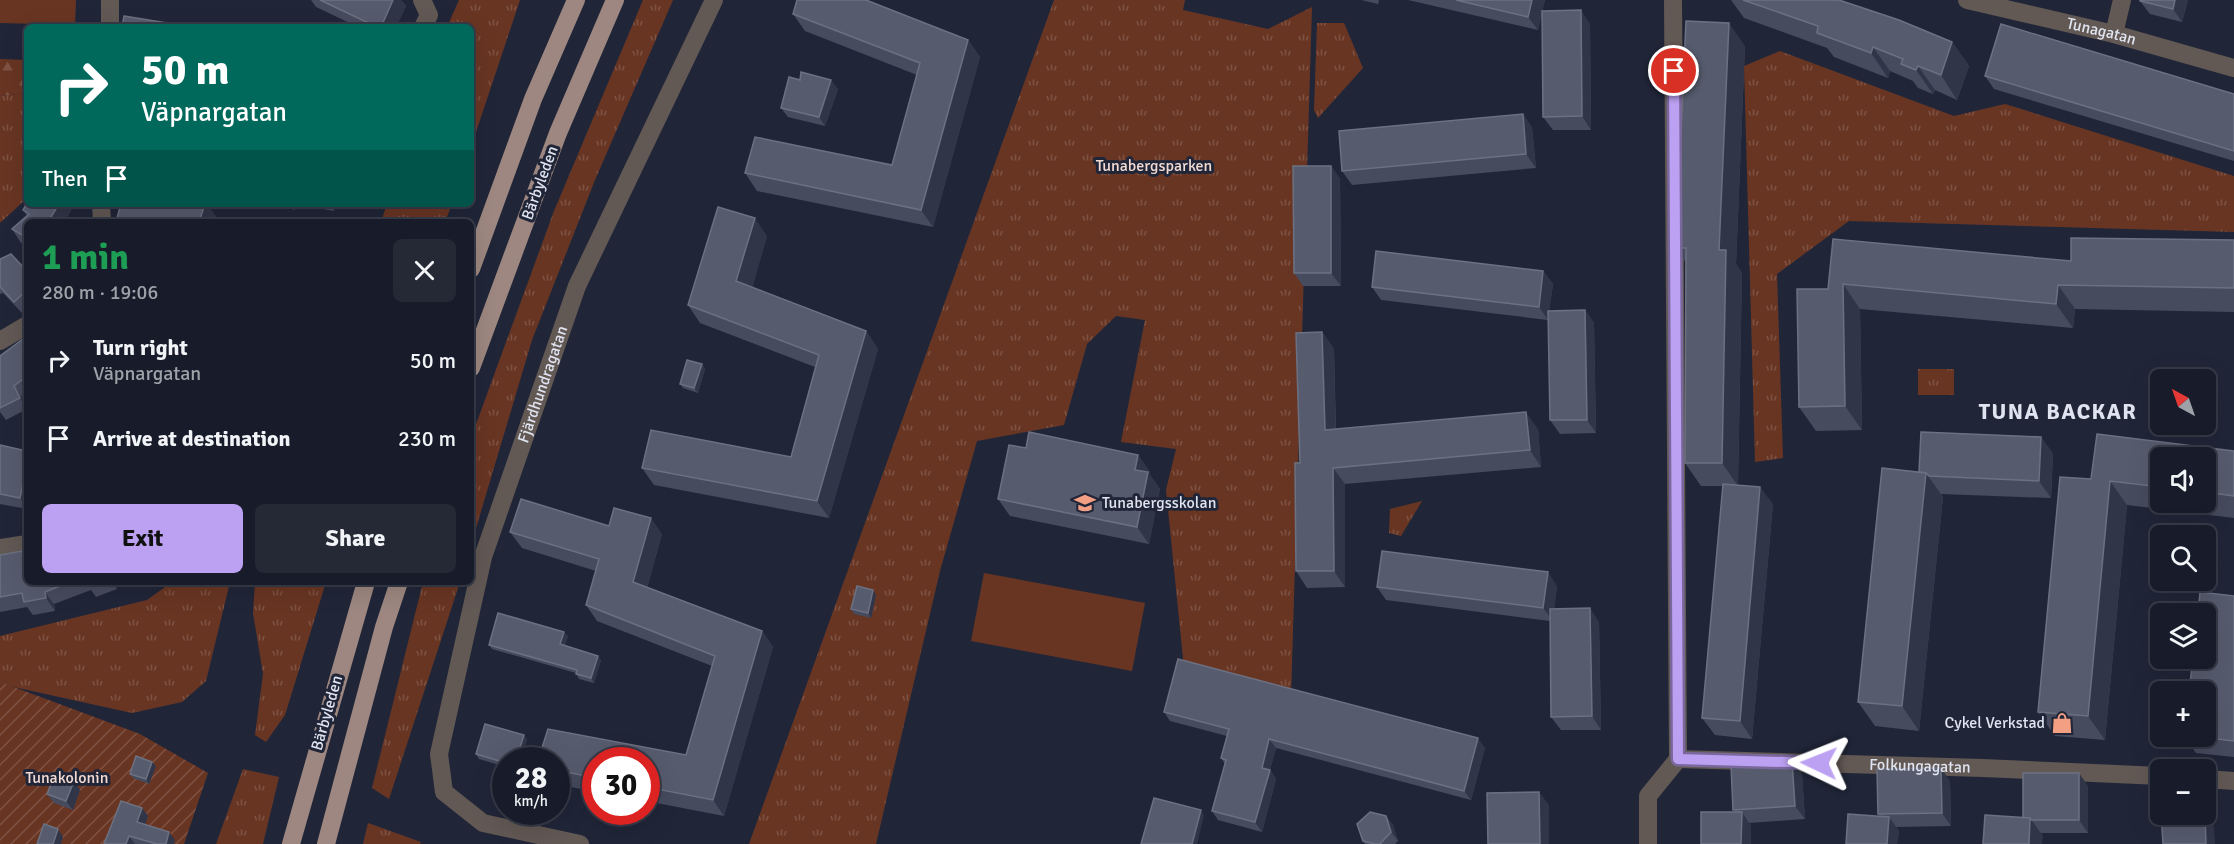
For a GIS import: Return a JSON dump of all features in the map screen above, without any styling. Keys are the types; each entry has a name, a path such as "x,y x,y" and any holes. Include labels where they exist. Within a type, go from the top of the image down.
{"main road":[{"path":"474,261 533,99 576,0"},
{"name":"Bärbyleden","path":"474,360 558,133 615,0"},
{"name":"Bärbyleden","path":"291,844 365,585"},
{"name":"Bärbyleden","path":"326,844 384,627 398,585"}],"street":[{"path":"110,0 110,24"},
{"path":"422,0 429,15 424,24"},
{"name":"Fjärdhundragatan","path":"580,844 483,823 444,792 439,754 483,557 577,286 714,0"},
{"path":"1648,844 1648,796 1678,759 1673,0"},
{"name":"Tunagatan","path":"1967,0 2114,34 2234,68"},
{"path":"2114,34 2122,0"},
{"path":"0,341 24,327"},
{"path":"0,548 24,544"},
{"name":"Folkungagatan","path":"1678,759 2150,776"},
{"path":"2216,780 2234,781"}],"green space":[{"path":"0,0 76,0 75,24 0,23"},
{"path":"459,0 520,0 474,138 474,24 448,24"},
{"path":"643,0 673,0 595,180 532,340 474,535 474,430 554,211"},
{"name":"Tunabergsparken","path":"1054,0 1185,0 1183,10 1268,29 1312,7 1291,696 1184,668 1166,490 1176,449 1121,442 1145,320 1116,316 1087,344 1064,425 977,441 940,571 876,844 749,844"},
{"path":"1317,23 1344,23 1363,68 1318,118 1314,110"},
{"path":"1780,51 1954,116 2005,104 2234,176 2234,232 1849,221 1777,274 1783,458 1755,462 1744,66"},
{"path":"0,59 24,60 24,93 0,96"},
{"path":"24,93 24,201 0,223 0,96"},
{"path":"386,207 451,207 446,219 382,219"},
{"path":"1918,369 1954,369 1954,395 1918,395"},
{"path":"1422,501 1401,536 1389,533 1390,509"},
{"path":"984,573 1145,603 1132,671 971,641"},
{"path":"168,585 229,585 206,681 182,702 132,713 0,684 0,636 147,600"},
{"path":"255,585 325,585 285,715 266,742 255,735 263,674 253,613"},
{"path":"422,585 459,585 389,799 372,788"},
{"name":"Tunakolonin","path":"3,683 140,734 208,773 184,844 0,844 0,684"},
{"path":"243,769 279,777 263,844 216,844"},
{"path":"368,823 421,842 420,844 363,844"}],"building":[{"path":"320,0 393,0 382,24 371,24"},
{"path":"797,0 866,0 968,40 921,210 745,173 755,137 892,165 920,63 793,14"},
{"path":"1456,0 1532,0 1528,17"},
{"path":"1743,0 1839,0 1899,20 1952,42 1941,75 1918,66 1916,70 1901,64 1903,59 1873,47 1871,53 1817,33 1818,26"},
{"path":"2140,0 2175,0 2173,9"},
{"path":"1581,10 1582,116 1543,117 1542,11"},
{"path":"124,16 174,24 123,24"},
{"path":"1686,21 1729,23 1719,250 1726,250 1722,463 1685,463 1686,248 1676,248"},
{"path":"2001,24 2234,94 2234,151 1985,76"},
{"path":"801,72 831,80 819,117 781,108 789,77 800,80"},
{"path":"1523,114 1526,154 1342,171 1339,131"},
{"path":"1293,166 1331,166 1331,273 1294,273"},
{"path":"25,207 57,207 51,217 54,219 24,219 24,236 12,229 29,214 23,210"},
{"path":"120,207 204,207 200,219 117,218"},
{"path":"718,207 755,218 736,281 866,331 817,501 642,468 651,430 791,457 819,355 688,305"},
{"path":"2071,238 2234,240 2234,288 2058,285 2056,304 1843,284 1845,406 1799,407 1797,289 1828,289 1833,239 2071,261"},
{"path":"1376,251 1543,271 1539,307 1372,287"},
{"path":"11,254 24,268 24,293 14,302 0,287 0,259"},
{"path":"1585,310 1587,420 1550,420 1548,311"},
{"path":"1322,332 1325,430 1526,412 1530,450 1333,468 1334,571 1296,571 1295,463 1300,463 1296,333"},
{"path":"24,338 24,378 14,386 20,398 0,408 0,356"},
{"path":"687,360 702,364 694,388 680,384"},
{"name":"Tunabergsskolan","path":"1029,432 1138,455 1135,470 1148,472 1137,527 998,499 1009,445 1026,448"},
{"path":"1921,432 2041,437 2039,481 1929,476 1919,472"},
{"path":"2097,434 2202,447 2150,447 2150,486 2110,481 2088,716 2038,712 2060,477 2091,479"},
{"path":"0,445 24,450 24,479 20,498 0,494"},
{"path":"2216,449 2234,451 2234,496 2216,494"},
{"path":"1882,468 1926,473 1902,706 1858,702"},
{"path":"1723,484 1760,487 1740,721 1702,718"},
{"path":"521,499 609,526 614,508 651,518 633,582 762,631 713,800 660,790 660,750 686,755 715,656 586,605 599,559 510,532"},
{"path":"22,551 24,585 62,585 45,592 46,598 24,602 22,593 0,597 0,555"},
{"path":"1382,551 1548,572 1543,608 1377,587"},
{"path":"857,586 873,590 868,613 851,609"},
{"path":"2200,592 2234,596 2234,741 2216,739 2216,681 2190,681 2192,669 2216,669 2216,603 2199,603"},
{"path":"1590,608 1592,716 1551,717 1550,609"},
{"path":"498,613 564,632 560,644 598,656 591,678 576,674 577,670 489,645"},
{"path":"1178,659 1478,738 1464,791 1269,739 1262,768 1270,770 1255,822 1212,811 1226,760 1221,758 1229,729 1164,712"},
{"path":"485,724 524,735 520,747 492,747 492,759 476,754"},
{"path":"548,729 644,747 582,747 582,775 570,773 570,747 542,747"},
{"path":"136,756 152,762 146,779 130,774"},
{"path":"1792,761 1795,806 1733,810 1731,765"},
{"path":"1941,768 1942,813 1878,814 1877,769"},
{"path":"2023,773 2079,773 2079,820 2023,818"},
{"path":"55,774 74,781 66,801 47,794"},
{"path":"1539,792 1540,844 1488,844 1487,793"},
{"path":"1154,798 1201,810 1192,844 1141,844"},
{"path":"121,801 142,808 137,822 169,832 166,844 157,844 129,836 126,844 104,844"},
{"path":"1370,812 1386,816 1391,832 1380,844 1363,841 1357,824"},
{"path":"1701,812 1742,812 1741,844 1701,844"},
{"path":"1848,814 1889,817 1887,844 1846,844"},
{"path":"1985,815 2030,818 2029,844 1983,844"},
{"path":"44,824 58,829 53,844 37,844"},
{"path":"2162,825 2205,825 2206,844 2163,844"}],"place":[{"name":"Tunabergsskolan","path":"1085,503"},
{"name":"Cykel Verkstad","path":"2062,723"}],"district":[{"name":"TUNA BACKAR","path":"2058,411"}],"route":[{"path":"1674,71 1678,759 1819,763"}]}
